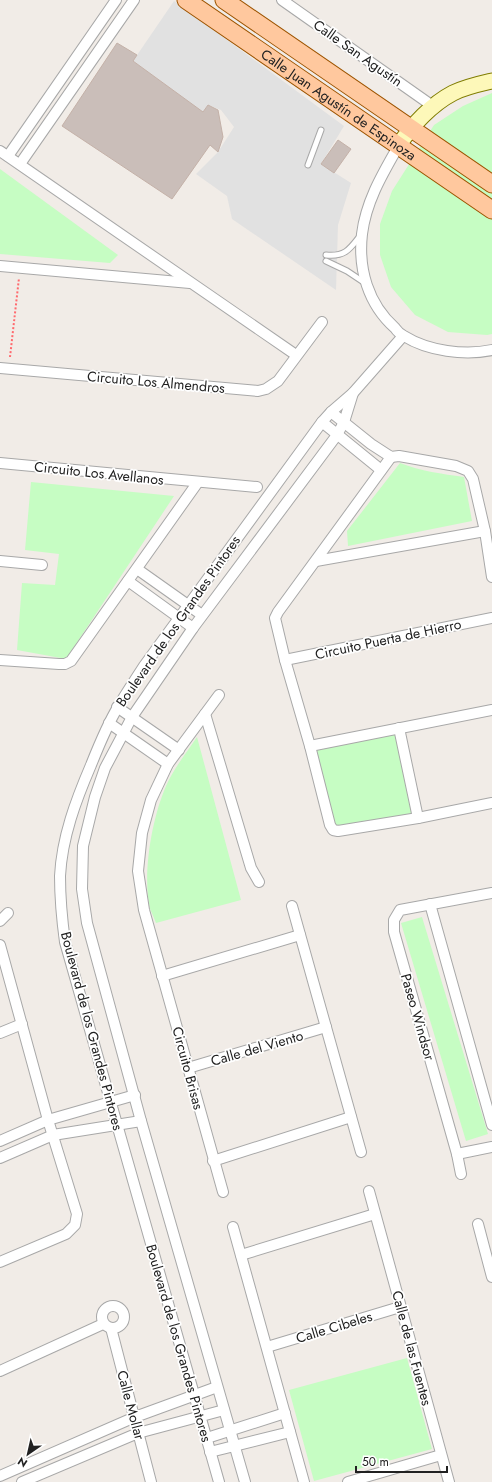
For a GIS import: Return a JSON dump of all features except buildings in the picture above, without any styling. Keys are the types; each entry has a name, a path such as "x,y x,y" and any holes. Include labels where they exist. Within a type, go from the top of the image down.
{"main road":[{"name":"Calle Juan Agustín de Espinoza","path":"186,0 492,210"},
{"name":"Calle Juan Agustín de Espinoza","path":"224,0 492,184"}],"street":[{"path":"116,0 40,111 4,153 296,355"},
{"path":"20,164 134,0"},
{"name":"Calle San Agustín","path":"282,0 434,106"},
{"path":"492,81 477,84 453,93 434,106 411,129 399,145 380,178 369,202 362,234 361,253 367,285 374,303 388,322 403,336 430,347 454,352 481,352 492,350"},
{"path":"40,111 52,119"},
{"path":"0,266 192,283"},
{"name":"Circuito Los Almendros","path":"5,368 258,391 266,389 278,381 322,322"},
{"name":"Boulevard de los Grandes Pintores","path":"219,1482 65,942 61,909 60,875 64,843 82,784 109,723 144,666 322,422 331,412 353,394 403,336"},
{"name":"Boulevard de los Grandes Pintores","path":"245,1482 141,1121 87,922 82,888 83,846 95,796 106,768 132,717 202,615 337,435 344,422 353,394"},
{"path":"331,412 371,444 391,457 399,456 456,466 468,471 473,479 485,531 492,577"},
{"path":"322,422 380,470"},
{"path":"391,457 380,470 275,618 330,825 333,830 338,831 418,818 492,803"},
{"name":"Circuito Los Avellanos","path":"0,463 257,487"},
{"path":"0,660 59,664 65,664 71,661 198,482"},
{"path":"316,561 485,531"},
{"path":"0,561 42,565"},
{"path":"137,569 202,615"},
{"path":"128,581 193,628"},
{"name":"Circuito Puerta de Hierro","path":"285,660 492,618"},
{"name":"Circuito Brisas","path":"218,695 168,764 151,800 142,833 138,871 144,910 213,1161 223,1192"},
{"path":"117,708 179,750"},
{"path":"310,746 492,710"},
{"path":"205,714 251,868 260,882"},
{"path":"109,723 168,764"},
{"path":"399,728 418,818"},
{"name":"Paseo Windsor","path":"461,1174 457,1154 394,932 394,920 400,910 492,893"},
{"path":"430,904 492,1125"},
{"path":"292,906 361,1152"},
{"path":"0,921 8,913"},
{"path":"162,976 300,936"},
{"path":"0,945 48,1120 77,1214 75,1225 66,1234 0,1262"},
{"path":"0,1033 22,1024"},
{"name":"Calle del Viento","path":"188,1068 326,1028"},
{"path":"0,1141 48,1120 135,1095"},
{"path":"213,1161 351,1117"},
{"path":"0,1158 53,1135 141,1121"},
{"path":"457,1154 492,1148"},
{"name":"Calle de las Fuentes","path":"369,1191 449,1482"},
{"path":"241,1255 375,1214"},
{"path":"478,1224 488,1246 492,1276"},
{"path":"233,1227 304,1482"},
{"name":"Calle Cibeles","path":"267,1347 400,1307"},
{"name":"Calle Mollar","path":"0,1371 107,1326 135,1417 151,1482"},
{"path":"0,1476 135,1417 217,1387"},
{"path":"22,1482 138,1432 224,1410"},
{"path":"206,1438 285,1413"},
{"path":"210,1452 290,1432"},
{"path":"348,1482 441,1456"}],"lane":[{"path":"308,165 321,130"},
{"path":"362,234 345,252 326,258 367,285"}],"path":[{"path":"5,368 20,268"}],"green space":[{"path":"492,93 492,334 487,335 448,332 415,315 391,287 380,255 380,224 392,191 434,125 463,106"},
{"path":"0,169 118,255 110,263 0,254"},
{"path":"400,463 424,470 464,477 472,521 348,546 347,531"},
{"path":"31,482 174,496 66,659 17,650 22,583 55,585 59,554 25,550"},
{"path":"396,732 416,816 334,828 314,748"},
{"path":"197,737 241,900 156,923 150,909 147,880 150,846 156,814 169,779"},
{"path":"422,917 488,1134 466,1141 401,923"},
{"path":"407,1358 432,1449 314,1481 289,1390"}],"shaded area":[{"path":"174,1 344,126 321,164 351,183 338,225 336,290 232,219 227,196 196,174 218,152 234,127 221,110 208,105 203,112 133,61"}]}
